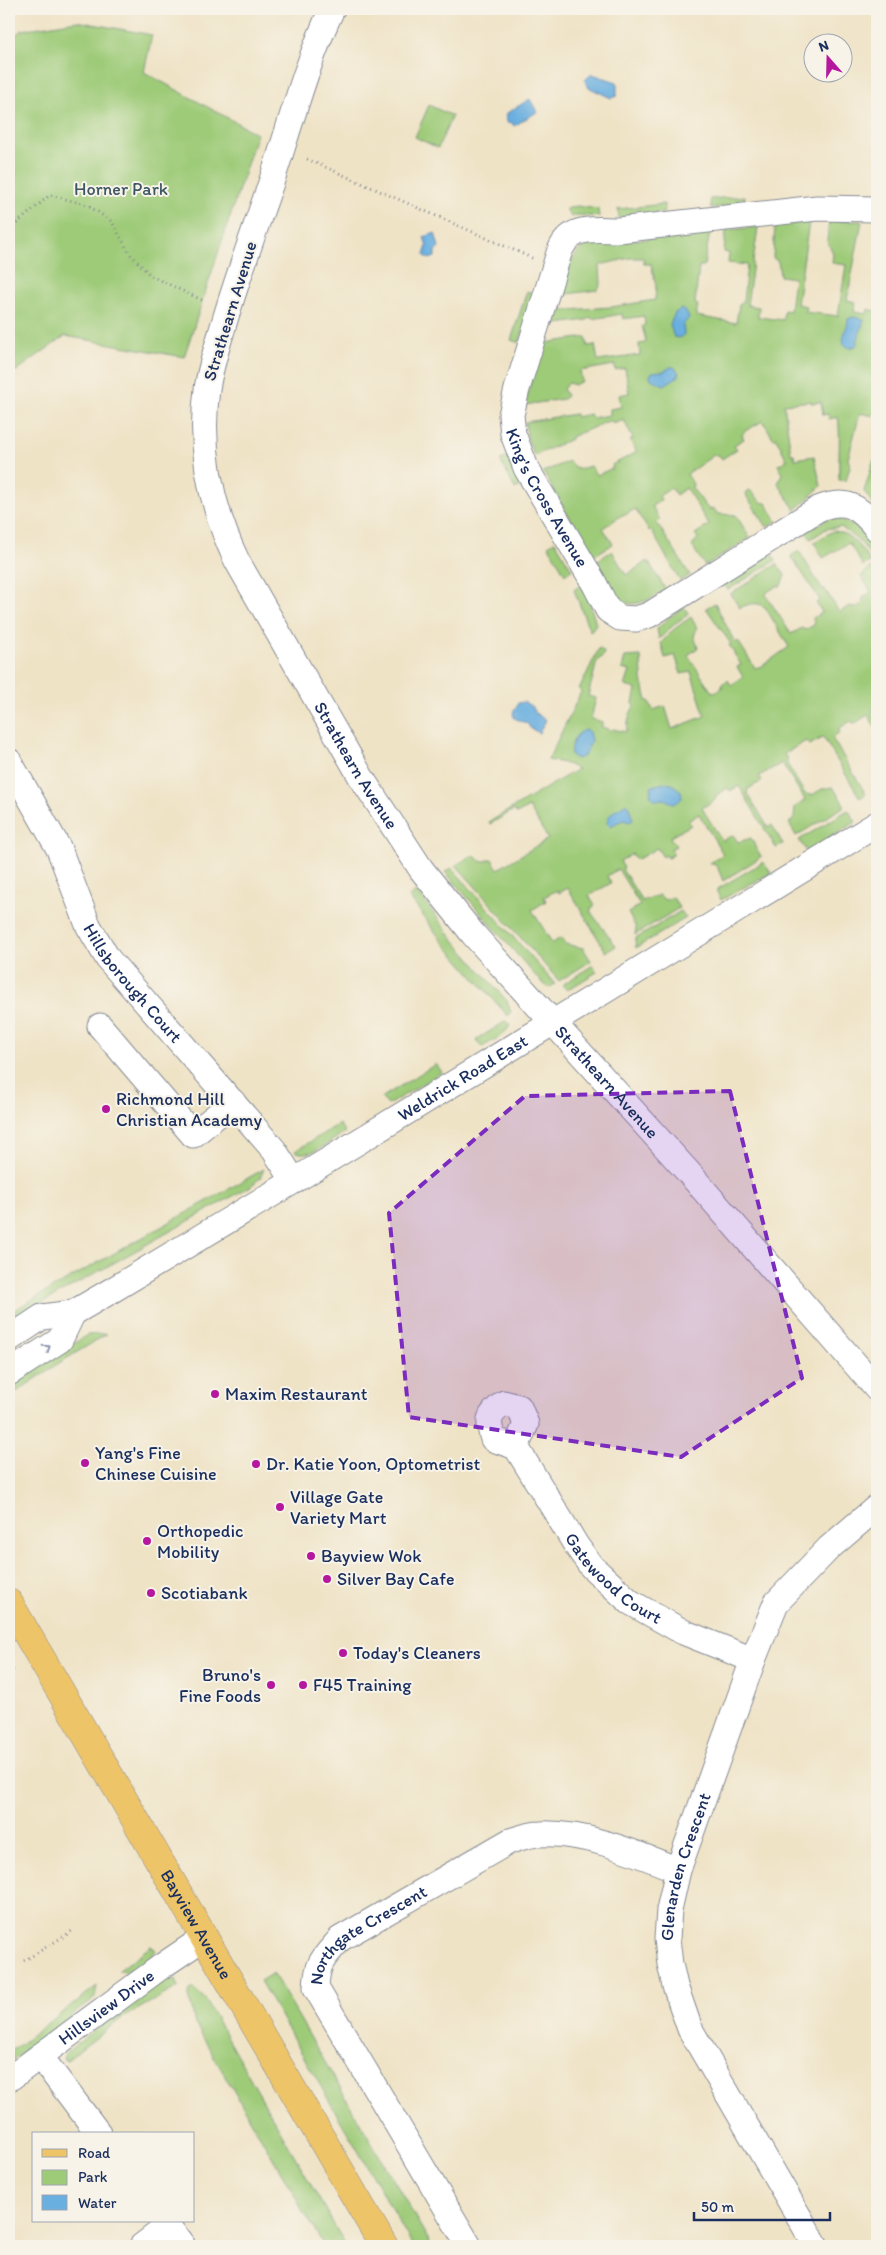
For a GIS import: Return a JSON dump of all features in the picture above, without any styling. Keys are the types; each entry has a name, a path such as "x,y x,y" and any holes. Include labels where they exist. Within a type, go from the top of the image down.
{"main road":[{"name":"Bayview Avenue","path":"9,1603 384,2246"}],"street":[{"name":"Strathearn Avenue","path":"332,9 307,75 230,303 207,389 204,432 207,469 223,531 237,561 391,825 421,869 473,934 690,1173 877,1389"},
{"name":"King's Cross Avenue","path":"877,209 817,208 618,230 585,230 570,235 563,242 559,253 517,389 511,415 518,450 526,468 593,581 608,610 620,618 636,619 649,615 818,509 831,503 844,503 854,507 865,514 877,529"},
{"name":"Hillsborough Court","path":"9,761 59,849 88,926 108,959 274,1150 294,1182"},
{"name":"Weldrick Road East","path":"9,1339 42,1317 73,1313 294,1182 877,824"},
{"path":"100,1026 193,1135 232,1102"},
{"path":"9,1373 60,1340 73,1313"},
{"name":"Gatewood Court","path":"516,1448 591,1566 630,1602 683,1632 753,1660"},
{"name":"Glenarden Crescent","path":"816,2246 690,2029 674,1986 668,1939 669,1910 678,1870 753,1660 776,1603 829,1548 877,1507"},
{"name":"Northgate Crescent","path":"469,2246 316,1988 317,1973 321,1960 340,1939 510,1841 539,1834 572,1837 603,1844 678,1870"},
{"name":"Hillsview Drive","path":"9,2079 154,1971 205,1937"},
{"path":"40,2056 97,2132"},
{"path":"142,2246 166,2224 183,2246"}],"path":[{"path":"307,159 534,259"},
{"path":"9,230 50,195 88,205 112,222 130,254 151,276 204,301"},
{"path":"9,1679 13,1669"},
{"path":"24,1961 72,1931"}],"highlighted area":[{"path":"730,1091 802,1378 681,1457 409,1417 389,1213 525,1096"}],"green space":[{"name":"Horner Park","path":"77,21 152,35 144,72 257,134 184,357 65,336 9,376 9,40 22,30"},
{"path":"429,105 452,116 438,148 415,137"},
{"path":"745,196 745,204 711,208 710,199"},
{"path":"664,204 664,213 619,218 618,209"},
{"path":"577,206 598,209 599,217 578,215 571,217 566,209"},
{"path":"829,221 862,221 847,300 856,302 854,312 867,314 868,309 877,311 877,401 873,416 860,413 848,459 850,466 846,481 839,480 838,417 829,419 828,414 823,415 821,402 811,403 811,401 784,404 791,454 794,454 795,459 814,456 821,486 799,507 795,510 778,483 783,474 778,465 787,460 776,438 773,438 763,421 745,431 742,435 744,439 734,445 737,449 722,459 719,455 714,455 687,474 693,484 692,488 709,510 713,508 718,514 736,515 750,538 705,566 692,546 698,538 695,534 709,525 686,488 676,495 671,488 659,496 661,500 652,506 660,520 657,523 690,575 680,581 651,530 649,531 635,509 603,528 613,544 592,557 543,472 569,461 573,466 580,469 590,466 597,475 613,468 612,465 635,453 636,450 630,441 633,439 624,420 613,424 611,420 571,437 571,439 534,456 528,441 525,422 575,414 576,417 590,414 592,418 610,415 610,409 621,407 619,395 629,393 625,368 615,370 614,365 580,371 582,381 574,385 569,383 563,389 567,396 563,399 525,405 534,370 545,343 586,337 588,346 595,345 598,361 640,355 639,344 646,341 642,326 645,325 644,316 623,319 622,314 592,319 590,317 587,320 550,325 554,311 611,307 655,300 656,286 651,264 644,264 643,258 630,258 600,265 601,284 597,290 560,295 573,258 583,248 590,245 710,232 704,266 699,266 695,304 698,305 696,316 736,323 739,305 743,302 747,265 728,263 729,253 724,252 726,230 758,227 747,305 759,307 758,317 783,320 784,310 790,311 794,278 780,276 778,261 773,258 775,225 809,222 797,304 806,306 805,312 838,316 846,265 832,263 833,253 827,241"},
{"path":"527,291 536,294 519,343 511,340"},
{"path":"509,457 522,485 515,489 500,460"},
{"path":"877,459 877,510 864,491 874,460"},
{"path":"750,490 761,502 766,503 777,521 767,527 747,497 746,492"},
{"path":"829,518 849,523 870,537 878,550 877,564 862,544 841,527 826,529 811,539 806,532"},
{"path":"833,531 850,537 864,552 870,562 863,566 849,543 823,558 814,542"},
{"path":"555,541 572,570 565,574 548,545"},
{"path":"612,551 626,575 648,561 666,590 639,603 622,601 615,595 595,562"},
{"path":"799,551 822,589 824,588 839,612 850,606 855,608 863,603 863,597 871,592 861,576 873,566 877,575 877,705 872,709 874,712 872,714 877,722 877,730 868,715 854,724 851,721 838,729 840,732 832,738 866,794 860,798 823,737 810,745 806,741 784,754 788,760 786,762 805,794 812,795 822,789 833,787 845,806 796,836 789,823 794,819 795,807 805,800 782,763 759,776 762,781 748,789 747,793 768,827 772,825 783,844 776,848 739,786 730,791 728,788 715,796 716,799 702,808 722,841 733,835 738,842 751,838 761,857 723,881 717,866 710,863 723,854 699,814 688,821 691,825 670,837 676,846 671,849 674,854 668,858 666,855 663,857 657,848 636,860 632,854 620,861 624,868 622,869 642,901 659,895 665,900 673,897 679,908 635,935 636,928 628,913 640,905 618,869 607,876 611,883 589,896 595,905 590,911 616,946 606,952 568,888 559,893 557,890 544,897 546,901 532,910 552,943 561,938 565,944 583,948 591,961 559,981 456,865 473,855 482,862 492,859 498,869 548,839 529,807 517,814 514,810 490,824 489,822 578,769 564,763 548,760 581,692 579,690 599,648 604,652 603,656 597,661 588,696 596,698 591,719 603,722 601,726 611,731 613,729 626,732 634,706 636,689 625,686 630,671 622,669 625,657 641,656 642,679 647,701 649,701 653,710 665,706 672,729 705,716 691,672 681,674 675,655 665,658 661,643 673,630 691,617 697,628 694,636 698,648 688,655 711,691 715,692 722,688 722,684 728,680 731,685 743,677 737,667 741,665 729,645 731,644 706,608 715,603 735,643 738,641 755,668 762,666 789,647 765,607 749,604 740,608 730,594 777,564 785,575 781,586 777,586 767,592 766,595 791,634 802,628 805,630 814,625 813,618 822,612 816,603 820,600 791,556"},
{"path":"771,553 776,560 728,590 723,583"},
{"path":"581,585 588,598 596,624 590,632 574,590"},
{"path":"684,607 689,614 677,622 659,639 657,629 668,618"},
{"path":"848,810 856,822 807,852 799,840"},
{"path":"763,862 771,873 721,900 716,890"},
{"path":"452,868 555,984 549,988 540,981 445,872"},
{"path":"417,891 453,939 507,1001 511,1013 508,1016 442,941 409,897"},
{"path":"681,911 686,918 636,948 635,939"},
{"path":"593,965 597,972 567,990 562,985"},
{"path":"506,1021 510,1025 498,1038 482,1047 476,1040"},
{"path":"436,1064 442,1072 388,1105 381,1098"},
{"path":"339,1124 345,1132 328,1144 308,1153 295,1151"},
{"path":"264,1169 260,1178 251,1186 28,1311 9,1325 9,1314 26,1303"},
{"path":"107,1334 56,1365 9,1397 9,1386 87,1335"},
{"path":"151,1946 156,1950 144,1963 129,1971 118,1971"},
{"path":"273,1973 432,2246 413,2246 260,1981"},
{"path":"176,1979 178,1987 122,2018 67,2060 63,2059 65,2053 158,1982"},
{"path":"97,1986 95,1998 9,2063 9,2053"},
{"path":"193,1988 205,1999 346,2246 324,2246 195,2024 188,1991"}],"water":[{"path":"592,74 617,82 617,96 611,98 588,87 585,80"},
{"path":"530,99 537,112 514,126 511,122 508,124 506,119 507,113"},
{"path":"435,233 439,247 435,251 435,257 429,259 424,255 427,246 424,237"},
{"path":"681,309 686,312 689,318 683,325 684,334 682,337 676,338 673,335 670,324 675,313"},
{"path":"853,317 864,319 856,346 850,348 844,345 843,338 848,319"},
{"path":"671,367 678,371 679,376 664,385 651,379 652,372 664,371"},
{"path":"524,702 533,707 535,713 546,720 539,733 530,728 528,724 514,718 513,713 518,703"},
{"path":"585,730 589,732 591,740 584,756 577,759 571,755 571,748 576,736"},
{"path":"664,783 672,784 681,791 682,798 678,802 672,803 664,799 655,800 650,795 652,786"},
{"path":"625,804 628,804 633,820 630,822 623,820 610,826 607,823 610,816"}],"place":[{"name":"Richmond Hill Christian Academy","path":"106,1109"},
{"name":"Maxim Restaurant","path":"215,1394"},
{"name":"Yang's Fine Chinese Cuisine","path":"85,1463"},
{"name":"Dr. Katie Yoon, Optometrist","path":"256,1464"},
{"name":"Village Gate Variety Mart","path":"280,1507"},
{"name":"Orthopedic Mobility","path":"147,1541"},
{"name":"Bayview Wok","path":"311,1556"},
{"name":"Silver Bay Cafe","path":"327,1579"},
{"name":"Scotiabank","path":"151,1593"},
{"name":"Today's Cleaners","path":"343,1653"},
{"name":"Bruno's Fine Foods","path":"271,1685"},
{"name":"F45 Training","path":"303,1685"}]}
